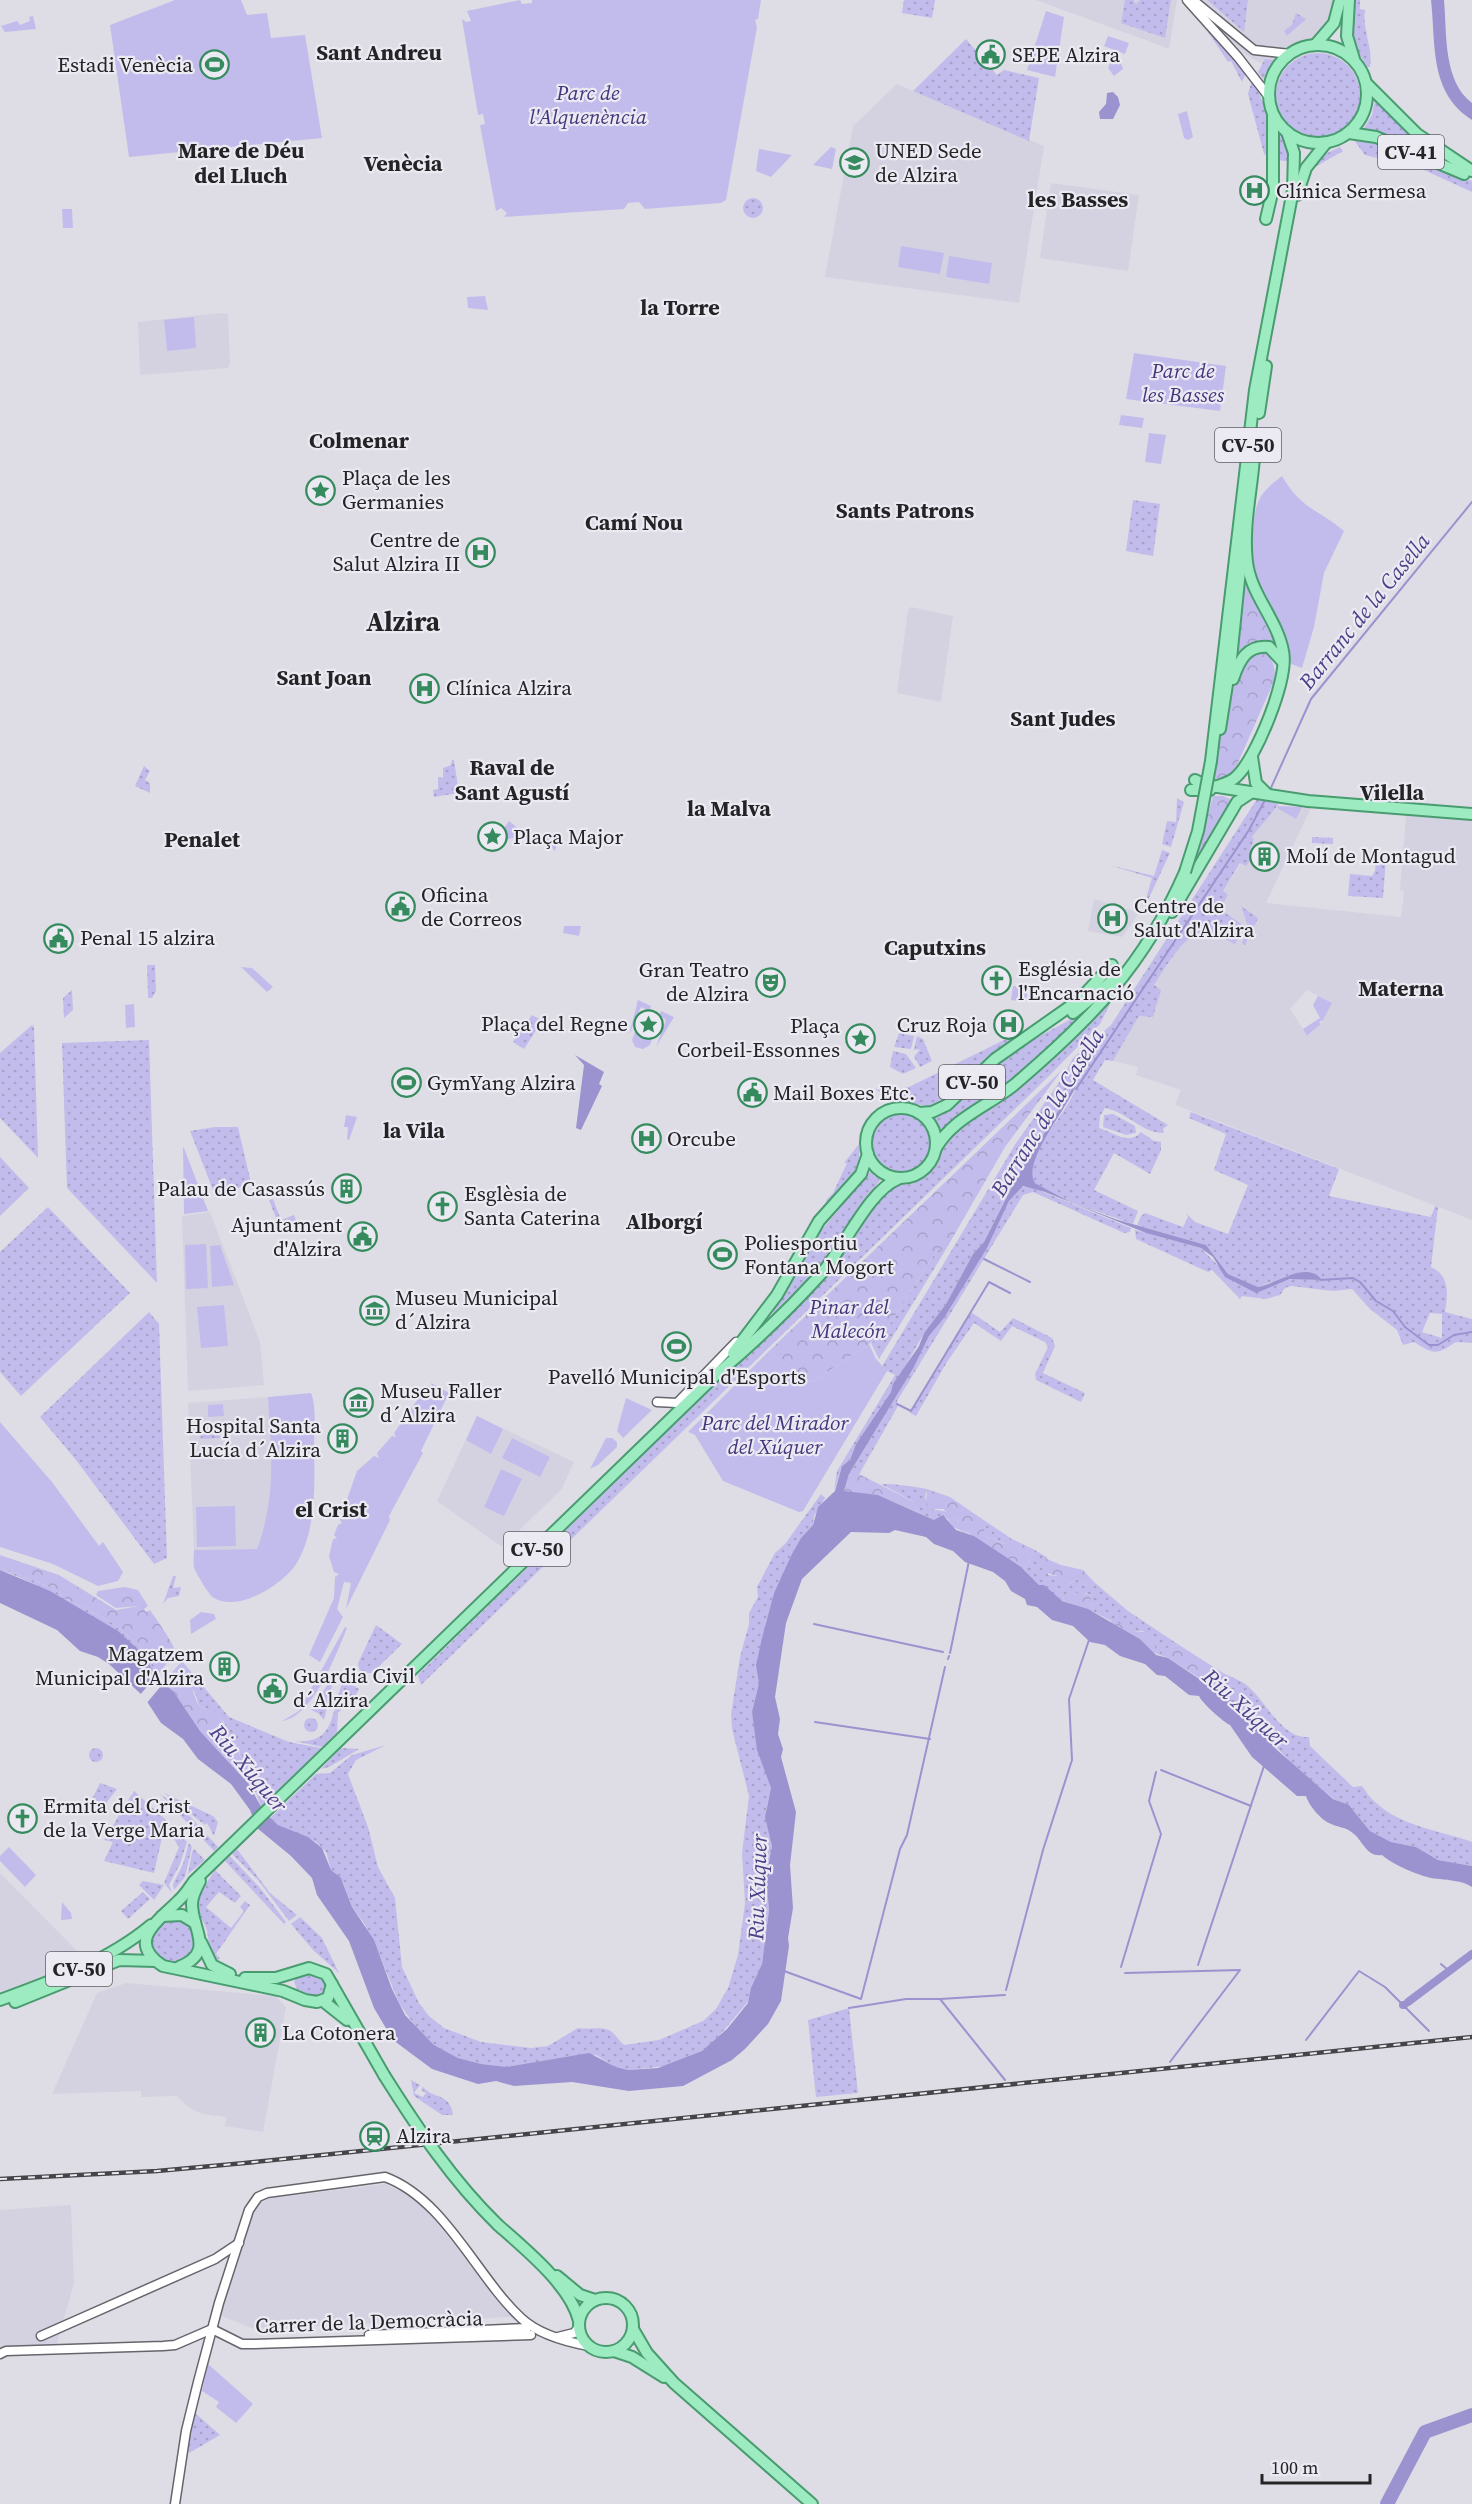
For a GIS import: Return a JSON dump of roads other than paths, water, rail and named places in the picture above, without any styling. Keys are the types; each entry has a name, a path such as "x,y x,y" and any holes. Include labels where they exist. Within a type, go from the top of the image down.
{"main road":[{"path":"1290,54 1316,44 1334,23 1340,0"},
{"path":"1349,0 1347,36 1354,60 1367,84 1365,111 1349,133"},
{"path":"1316,44 1337,48 1354,60"},
{"name":"CV-50","path":"1211,761 1255,390 1294,181 1294,153 1287,132 1273,114 1269,97 1275,71 1290,54"},
{"name":"CV-41","path":"1367,84 1417,134 1472,171"},
{"path":"1266,219 1273,189 1273,114"},
{"path":"1287,132 1305,142 1326,143"},
{"name":"CV-50","path":"0,2000 42,1984 112,1952 151,1925 181,1899 194,1881 718,1373 740,1355 820,1274 844,1244 879,1191 898,1179 923,1171 930,1164 936,1148 951,1128 1009,1088 1076,1028 1115,989 1146,949 1185,872 1198,831 1224,708 1236,623 1255,438 1278,290 1298,192 1306,168 1326,143 1349,133"},
{"name":"CV-41","path":"1349,133 1376,137 1472,177"},
{"path":"1215,787 1238,775 1256,745 1280,691 1284,667 1283,649 1253,586 1247,563 1255,438"},
{"path":"1224,708 1236,671 1248,651 1269,647 1279,655 1284,667"},
{"path":"1256,745 1251,767 1260,791"},
{"path":"1232,790 1215,787 1193,785 1260,791 1282,797 1472,814"},
{"path":"1146,949 1193,880 1237,802 1260,791"},
{"name":"CV-50","path":"718,1373 777,1295 819,1221 861,1174 868,1154 866,1137 877,1117 897,1108 919,1113 932,1112 946,1105 993,1061 1021,1040 1068,1016 1095,998 1129,965 1156,929"},
{"path":"1021,1040 1079,1000 1112,965"},
{"name":"CV-50","path":"919,1113 934,1131 936,1148"},
{"path":"868,1154 879,1171 898,1179"},
{"name":"CV-50","path":"201,1942 195,1923 193,1898 207,1870"},
{"path":"160,1917 174,1913 182,1914 195,1923"},
{"path":"151,1925 147,1948 156,1961"},
{"path":"179,1967 194,1958 201,1942"},
{"path":"201,1942 209,1961 224,1972 258,1979 291,1975"},
{"name":"CV-50","path":"0,2006 56,1988 119,1960 156,1961 163,1966 179,1967"},
{"path":"179,1967 292,1994 305,2000 323,2001 338,2011 354,2027"},
{"path":"292,1994 288,1983 295,1971 309,1968 326,1974 354,2027 384,2075 471,2199 544,2268 580,2295 595,2300"},
{"path":"0,1993 42,1984"},
{"path":"323,2001 331,1992 332,1984"},
{"path":"544,2268 577,2312 582,2337 589,2346 598,2351 614,2351 632,2357 674,2383"},
{"path":"579,2324 586,2306 595,2300 605,2297 621,2301 632,2314 633,2329 647,2353 674,2383 812,2504"},
{"path":"614,2351 627,2343 633,2329"}],"street":[{"path":"1187,0 1238,57 1269,97"},
{"path":"1193,0 1254,50 1290,54"},
{"path":"657,1402 676,1403 741,1337 774,1291 804,1239 819,1221"},
{"path":"175,2504 186,2432 212,2328 249,2210 258,2197 267,2193 385,2177 404,2184 427,2204 522,2319 558,2337 589,2346"},
{"path":"40,2336 198,2267 239,2242"},
{"path":"558,2337 574,2333 579,2324"},
{"path":"0,2348 169,2342 212,2328"},
{"path":"0,2354 6,2351 176,2345 212,2328"},
{"name":"Carrer de la Democràcia","path":"212,2328 242,2340 529,2332"}],"waterway":[{"name":"Barranc de la Casella","path":"1270,790 1311,699 1472,502"},
{"name":"Barranc de la Casella","path":"1076,1089 1249,830 1266,798"},
{"path":"984,1259 1030,1282"},
{"path":"1320,1280 1353,1278 1360,1282 1376,1301 1393,1311 1405,1327 1429,1345 1438,1345 1454,1335 1472,1332"},
{"path":"897,1404 911,1411 989,1282 1010,1293"},
{"path":"950,1653 969,1561"},
{"path":"814,1624 943,1652"},
{"path":"1006,1990 1043,1850 1072,1760 1069,1699 1090,1637"},
{"path":"784,1971 861,1999 900,1849 907,1835 945,1667"},
{"path":"815,1722 930,1739"},
{"path":"1198,1965 1264,1766"},
{"path":"1161,1770 1251,1806"},
{"path":"1121,1967 1161,1834 1149,1801 1156,1772"},
{"path":"1408,2002 1472,1954"},
{"path":"1407,2000 1448,1970 1441,1964"},
{"path":"1125,1973 1240,1970 1170,2062"},
{"path":"1306,2040 1359,1971 1385,1987 1429,2031"},
{"path":"1005,1995 940,1999 1005,2080"},
{"path":"849,2008 906,1999 940,1999"},
{"name":"Riu Xúquer","path":"1387,2504 1425,2432 1472,2415"}],"railway":[{"path":"0,2179 157,2171 245,2163 1472,2037"}],"place":[{"name":"SEPE Alzira","path":"991,55"},
{"name":"Estadi Venècia","path":"214,65"},
{"name":"UNED Sede de Alzira","path":"854,163"},
{"name":"Clínica Sermesa","path":"1255,191"},
{"name":"Plaça de les Germanies","path":"321,490"},
{"name":"Centre de Salut Alzira II","path":"481,552"},
{"name":"Clínica Alzira","path":"425,688"},
{"name":"Plaça Major","path":"492,837"},
{"name":"Molí de Montagud","path":"1265,856"},
{"name":"Oficina de Correos","path":"400,907"},
{"name":"Centre de Salut d'Alzira","path":"1113,918"},
{"name":"Penal 15 alzira","path":"59,938"},
{"name":"Església de l'Encarnació","path":"997,981"},
{"name":"Gran Teatro de Alzira","path":"770,982"},
{"name":"Plaça del Regne","path":"649,1024"},
{"name":"Cruz Roja","path":"1008,1025"},
{"name":"Plaça Corbeil-Essonnes","path":"861,1038"},
{"name":"GymYang Alzira","path":"406,1083"},
{"name":"Mail Boxes Etc.","path":"752,1093"},
{"name":"Orcube","path":"646,1139"},
{"name":"Palau de Casassús","path":"346,1189"},
{"name":"Esglèsia de Santa Caterina","path":"443,1206"},
{"name":"Ajuntament d'Alzira","path":"363,1237"},
{"name":"Poliesportiu Fontana Mogort","path":"723,1255"},
{"name":"Museu Municipal d´Alzira","path":"374,1310"},
{"name":"Pavelló Municipal d'Esports","path":"677,1346"},
{"name":"Museu Faller d´Alzira","path":"359,1403"},
{"name":"Hospital Santa Lucía d´Alzira","path":"342,1438"},
{"name":"Magatzem Municipal d'Alzira","path":"225,1666"},
{"name":"Guardia Civil d´Alzira","path":"272,1688"},
{"name":"Ermita del Crist de la Verge Maria","path":"22,1818"},
{"name":"La Cotonera","path":"261,2033"},
{"name":"Alzira","path":"375,2136"}],"district":[{"name":"Sant Andreu","path":"379,52"},
{"name":"Mare de Déu del Lluch","path":"241,162"},
{"name":"Venècia","path":"403,163"},
{"name":"les Basses","path":"1078,199"},
{"name":"la Torre","path":"680,307"},
{"name":"Colmenar","path":"359,440"},
{"name":"Sants Patrons","path":"905,510"},
{"name":"Camí Nou","path":"634,522"},
{"name":"Alzira","path":"403,622"},
{"name":"Sant Joan","path":"324,677"},
{"name":"Sant Judes","path":"1063,718"},
{"name":"Raval de Sant Agustí","path":"512,780"},
{"name":"Vilella","path":"1392,792"},
{"name":"la Malva","path":"729,808"},
{"name":"Penalet","path":"202,839"},
{"name":"Caputxins","path":"935,947"},
{"name":"Materna","path":"1401,988"},
{"name":"la Vila","path":"414,1130"},
{"name":"Alborgí","path":"664,1221"},
{"name":"el Crist","path":"331,1509"}],"park label":[{"name":"Parc de l'Alquenència","path":"588,105"},
{"name":"Parc de les Basses","path":"1183,383"},
{"name":"Pinar del Malecón","path":"849,1319"},
{"name":"Parc del Mirador del Xúquer","path":"775,1435"}]}
